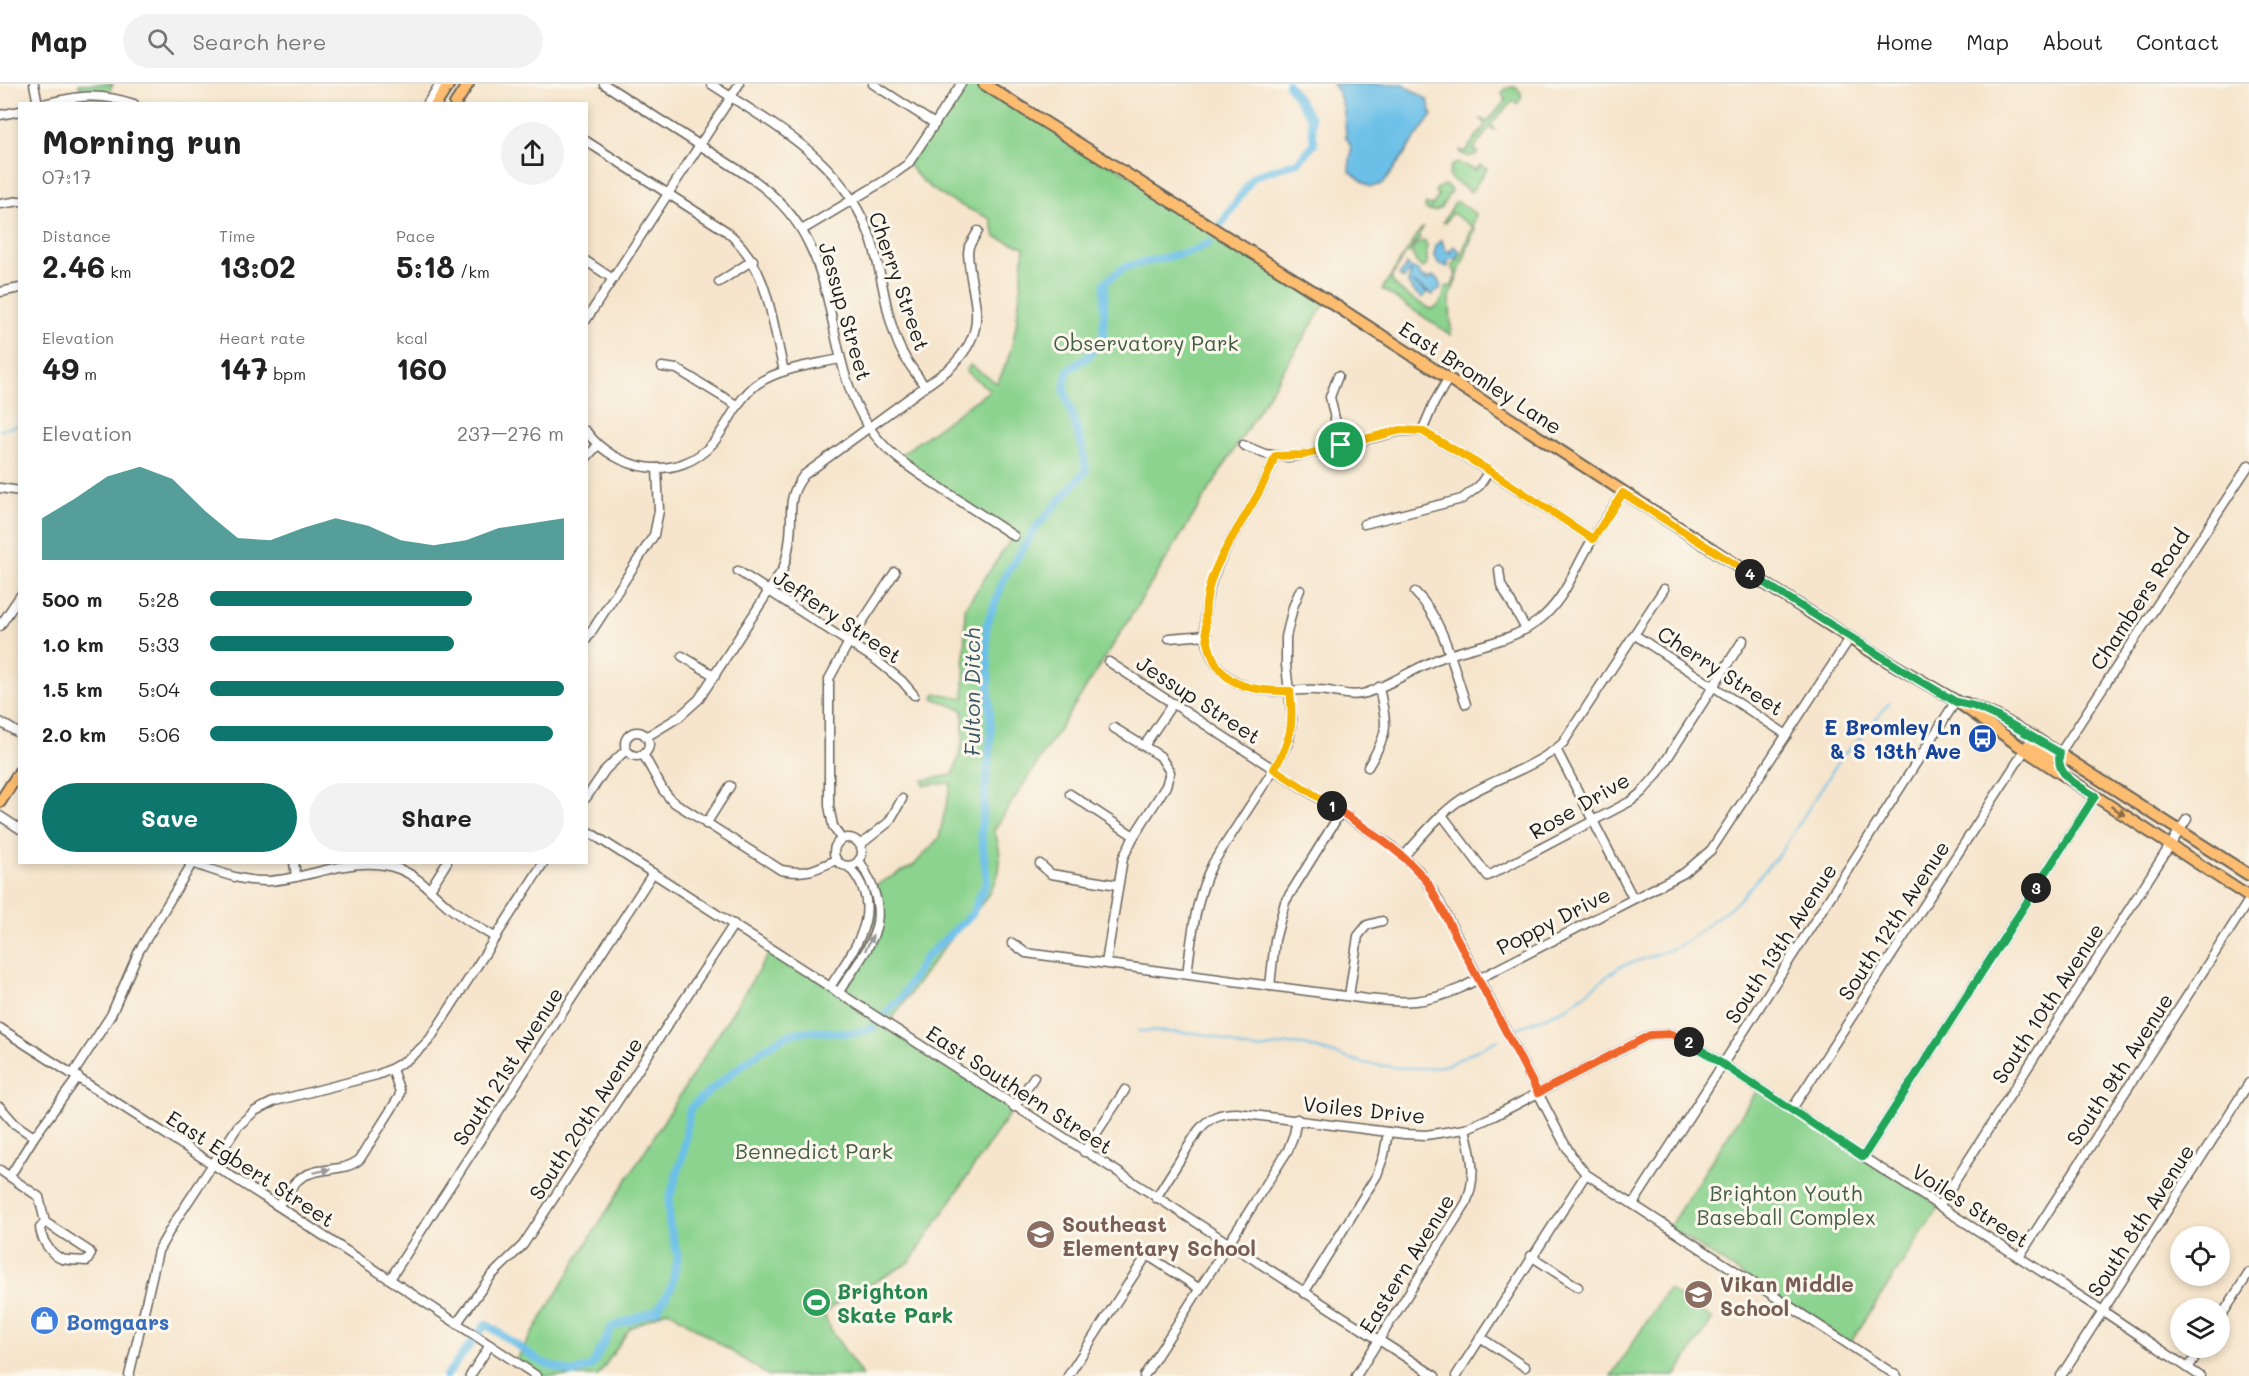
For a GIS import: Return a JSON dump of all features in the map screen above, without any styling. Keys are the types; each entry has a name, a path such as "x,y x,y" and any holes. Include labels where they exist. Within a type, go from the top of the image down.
{"main road":[{"path":"437,102 449,84"},
{"path":"456,102 468,84"},
{"name":"East Bromley Lane","path":"984,84 1327,300 1850,638 1956,702 2249,898"},
{"name":"East Bromley Lane","path":"1956,702 1991,714 2060,753 2249,875"},
{"path":"1990,726 2049,757 2055,757 2060,753"},
{"path":"2060,753 2059,766 2069,779"},
{"path":"0,802 18,774"}],"street":[{"path":"34,84 38,102"},
{"path":"429,102 440,84"},
{"name":"Jessup Street","path":"604,84 769,191 788,211 802,230 815,258 851,395 869,428 886,449 904,464 1014,536"},
{"name":"Cherry Street","path":"711,84 801,143 836,178 852,201 871,239 899,346 925,387"},
{"path":"588,317 739,84"},
{"path":"873,84 935,124"},
{"path":"802,230 852,201 908,164 961,84"},
{"path":"54,102 94,95 114,97 128,102"},
{"path":"0,115 18,111"},
{"path":"588,142 726,231 744,248 753,260 764,285 784,371"},
{"path":"0,204 18,201"},
{"path":"646,737 688,710 699,699 783,569 791,532 790,511 797,484 812,468 925,387 954,364 962,354 972,336 977,306 968,253 969,246 978,231"},
{"path":"719,282 753,260"},
{"path":"588,262 613,279"},
{"path":"0,292 18,288"},
{"path":"588,434 611,456 628,464 657,468 685,462 700,454 714,441 754,386 784,371 840,359"},
{"path":"662,367 677,369 738,406"},
{"path":"1338,376 1332,389 1331,406 1341,445"},
{"path":"1422,431 1448,379"},
{"path":"1243,445 1275,456 1304,455 1401,430 1422,431 1490,471 1593,539"},
{"path":"588,456 598,445"},
{"path":"1275,456 1260,493 1214,572 1207,597 1205,620 1208,649 1214,663 1224,675 1233,681 1260,690 1316,690 1364,694 1449,655 1503,639 1526,629 1541,619 1557,603 1593,539 1623,493"},
{"name":"Chambers Road","path":"2060,753 2249,465"},
{"path":"588,637 654,535 659,512 657,468"},
{"path":"1364,524 1462,500 1479,486 1490,471"},
{"path":"0,488 18,491"},
{"path":"1499,570 1501,585 1526,629"},
{"name":"Jeffery Street","path":"738,571 890,670 914,695"},
{"path":"841,840 832,826 829,806 827,694 829,679 849,642 895,572"},
{"path":"1404,856 1442,815 1469,795 1556,749 1568,738 1664,589"},
{"path":"1187,974 1196,914 1206,877 1274,769 1285,750 1291,732 1286,637 1293,607 1300,590"},
{"path":"1415,592 1425,602 1435,619 1466,704"},
{"path":"0,626 18,599"},
{"path":"1169,638 1206,634"},
{"name":"Cherry Street","path":"1635,635 1787,735"},
{"name":"Poppy Drive","path":"1012,943 1026,952 1389,1002 1416,1002 1446,995 1684,873 1706,855 1850,638"},
{"name":"Rose Drive","path":"1442,815 1488,876 1631,801 1647,786 1743,640"},
{"path":"682,656 714,676"},
{"name":"Jessup Street","path":"1109,662 1341,812 1404,856 1419,871 1435,894 1573,1158 1586,1174 1897,1376"},
{"path":"1368,767 1380,747 1386,727 1379,687"},
{"name":"South 13th Avenue","path":"1633,1204 1956,702"},
{"path":"1144,746 1173,704"},
{"path":"0,722 18,733"},
{"path":"1106,963 1123,858 1174,769 1160,756 1114,728"},
{"path":"638,732 646,737 648,746 643,754 634,756 627,750 625,740 630,734 638,732"},
{"path":"1556,749 1633,898"},
{"path":"588,795 606,769 627,750"},
{"name":"South 12th Avenue","path":"1792,1109 2025,750"},
{"path":"643,754 663,790 672,801 780,870 798,874 836,860"},
{"path":"706,824 730,786"},
{"path":"1070,794 1134,836"},
{"path":"1863,1157 2095,796"},
{"path":"860,845 889,822 902,799"},
{"path":"1270,986 1275,940 1286,902 1341,812"},
{"path":"0,816 18,828"},
{"name":"South 10th Avenue","path":"1938,1206 2187,819"},
{"name":"East Southern Street","path":"588,831 1435,1376"},
{"path":"836,860 834,851 841,840 850,838 860,845 862,851 859,860 848,866"},
{"path":"830,987 859,942 867,914 862,887 848,866 836,860"},
{"path":"838,993 868,947 877,921 877,896 872,881 859,860"},
{"path":"10,1176 75,1076 111,1015 139,951 190,864"},
{"path":"194,864 228,876 267,881 362,864"},
{"path":"294,864 296,877"},
{"path":"375,864 401,870 430,889 451,909 496,938"},
{"path":"430,889 446,864"},
{"path":"129,1376 158,1251 238,1125 264,1106 289,1096 365,1079 392,1069 413,1056 430,1039 543,864"},
{"path":"1040,864 1051,874 1118,885"},
{"name":"South 21st Avenue","path":"390,1279 653,873"},
{"name":"South 9th Avenue","path":"2019,1257 2249,898"},
{"path":"1349,996 1358,936 1367,925 1382,921"},
{"name":"South 20th Avenue","path":"457,1323 491,1276 523,1245 734,924"},
{"name":"East Egbert Street","path":"0,1028 278,1206 537,1376"},
{"name":"Voiles Drive","path":"1156,1198 1198,1131 1212,1118 1229,1113 1426,1135 1465,1129 1654,1034 1680,1036 1724,1064"},
{"name":"Voiles Street","path":"1724,1064 2200,1376"},
{"path":"278,1206 294,1184 306,1175 352,1165 360,1159 399,1097 400,1092 392,1069"},
{"path":"1014,1107 1034,1077"},
{"name":"South 8th Avenue","path":"2061,1376 2249,1083"},
{"path":"1084,1152 1125,1090"},
{"path":"0,1107 15,1124 34,1137"},
{"path":"1144,1376 1288,1150 1297,1119"},
{"name":"Eastern Avenue","path":"1356,1376 1451,1228 1470,1194 1474,1167 1465,1129"},
{"path":"1304,1293 1377,1175 1384,1155 1388,1132"},
{"path":"0,1170 39,1197 45,1222 89,1251 90,1258 87,1261 62,1259 53,1253 41,1236 40,1228 45,1222"},
{"path":"1456,1376 1586,1174"},
{"path":"1068,1376 1147,1255 1200,1289"},
{"path":"1532,1256 1578,1287"},
{"path":"2230,1302 2249,1273"},
{"path":"1480,1337 1525,1367"},
{"path":"470,1376 490,1345"},
{"path":"2188,1368 2195,1358"}],"green space":[{"path":"79,84 113,84 107,95 131,102 82,102"},
{"path":"961,84 984,84 1327,300 1100,666 994,830 1000,861 998,874 991,889 940,952 888,1025 1014,1107 910,1262 831,1307 825,1314 834,1335 862,1376 769,1376 668,1310 630,1328 598,1376 537,1376 515,1362 590,1238 772,949 838,992 875,930 874,886 914,865 939,838 951,783 924,785 923,780 953,775 963,741 963,710 933,698 935,693 964,698 965,608 1013,536 896,458 990,390 966,372 970,365 997,383 1005,368 1014,335 1024,247 995,237 991,219 934,190 908,164"},
{"path":"1511,87 1517,88 1521,93 1521,99 1517,104 1513,101 1491,124 1495,130 1489,128 1474,149 1478,152 1477,154 1469,157 1460,153 1460,150 1465,152 1485,125 1481,119 1487,122 1506,100 1502,93"},
{"path":"1458,163 1476,170 1480,165 1487,169 1471,192 1449,176 1451,166"},
{"path":"1444,185 1451,191 1441,208 1435,211 1427,210 1426,204 1432,206 1439,195 1435,192 1437,188"},
{"path":"1455,202 1476,214 1473,227 1452,213 1445,223 1443,222"},
{"path":"1473,227 1475,228 1450,297 1451,335 1382,289 1421,229 1423,228 1419,234 1420,239 1413,245 1410,253 1406,253 1391,278 1408,296 1431,309 1440,304 1445,287 1452,286 1456,275 1452,265 1462,252"},
{"path":"1424,241 1427,244 1427,261 1426,266 1422,268 1416,262 1412,251 1416,244"},
{"name":"Brighton Youth Baseball Complex","path":"1759,1087 1939,1206 1849,1345 1669,1227"},
{"path":"1668,1289 1713,1319 1675,1376 1611,1376"}],"water":[{"path":"1333,84 1403,84 1428,100 1432,115 1383,184 1370,187 1349,171 1351,154 1346,138 1345,117"},
{"path":"1442,240 1445,250 1451,253 1450,250 1454,246 1460,252 1457,258 1448,260 1448,267 1439,264 1434,255 1436,246"},
{"path":"1407,264 1411,269 1418,270 1422,279 1424,276 1426,280 1432,276 1438,278 1441,284 1440,289 1433,295 1412,282 1427,293 1423,298 1412,290 1408,283 1411,272 1404,279 1399,276"}],"waterway":[{"name":"Fulton Ditch","path":"1222,223 1254,176 1298,162 1314,144 1311,118 1288,84"},
{"name":"Fulton Ditch","path":"886,1013 901,998 925,958 972,914 987,881 981,831 991,737 986,627 1005,576 1038,525 1086,471 1082,447 1064,389 1068,370 1088,357 1103,338 1105,282 1125,267 1193,251 1209,243"},
{"path":"0,430 18,426"},
{"path":"1518,1028 1567,1008 1619,967 1684,943 1737,902 1781,852 1842,756 1863,736 1889,703"},
{"name":"Fulton Ditch","path":"446,1376 486,1324 541,1362 573,1373 592,1366 612,1327 657,1310 671,1288 678,1257 669,1222 669,1201 683,1154 690,1108 759,1052 788,1035 810,1031 854,1033 873,1028"},
{"path":"1138,1031 1214,1036 1244,1048 1305,1045 1363,1063 1400,1068 1431,1068 1447,1065 1498,1040"}],"place":[{"name":"E Bromley Ln & S 13th Ave","path":"1982,738"},
{"name":"Southeast Elementary School","path":"1041,1235"},
{"name":"Vikan Middle School","path":"1699,1295"},
{"name":"Brighton Skate Park","path":"816,1302"},
{"name":"Bomgaars","path":"45,1321"}],"route":[{"path":"1401,430 1422,431 1490,471 1593,539 1623,493 1917,679 1956,702 1974,706 1998,717 2060,753 2058,762 2061,770 2069,779 2095,796 1863,1157 1685,1039 1671,1034 1650,1035 1538,1093 1435,894 1419,871 1389,844 1274,769 1285,750 1291,732 1290,691 1260,690 1233,681 1224,675 1208,649 1205,620 1207,597 1214,572 1266,482 1275,456 1304,455 1341,445 1401,430"}],"park label":[{"name":"Observatory Park","path":"1146,342"},
{"name":"Bennedict Park","path":"814,1150"}]}
